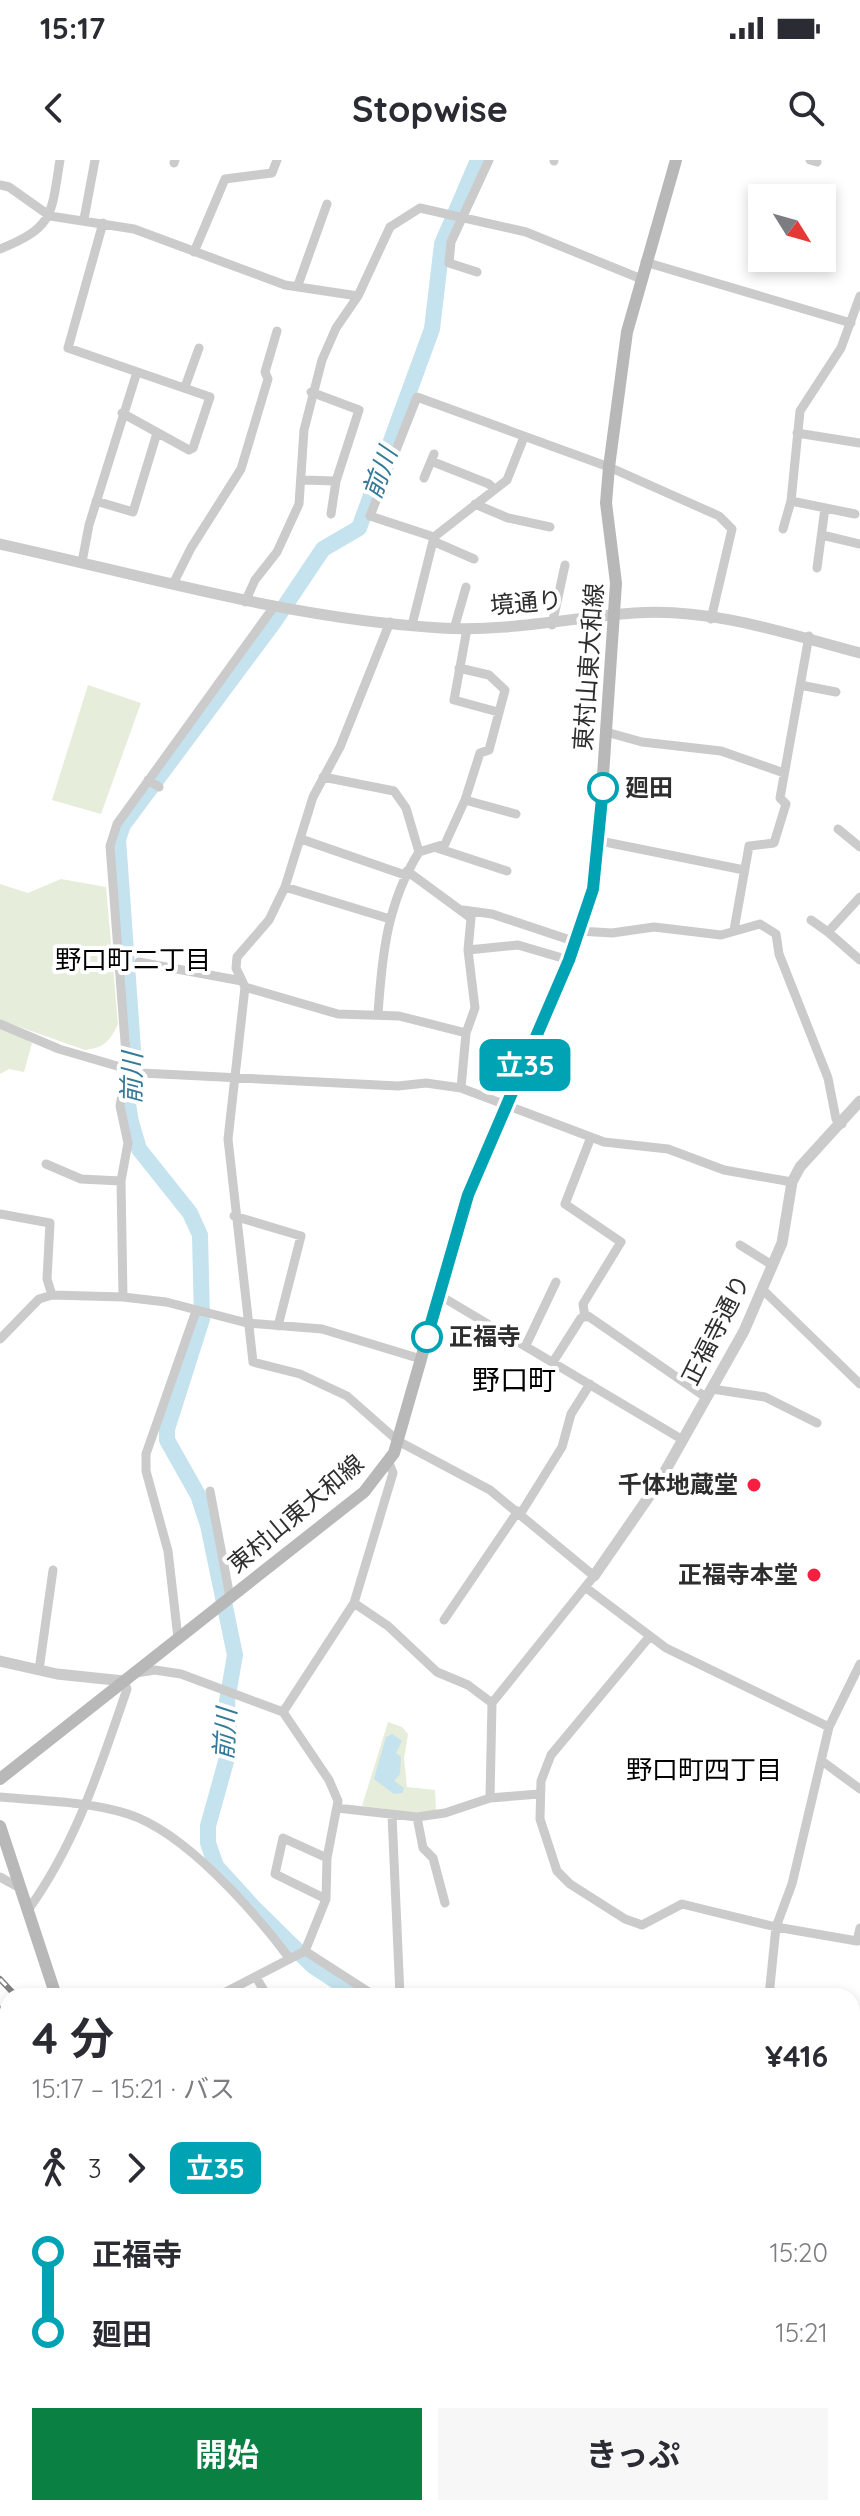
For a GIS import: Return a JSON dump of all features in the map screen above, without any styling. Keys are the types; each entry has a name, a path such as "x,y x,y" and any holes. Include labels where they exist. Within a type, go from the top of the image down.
{"main road":[{"name":"東村山東大和線","path":"0,1779 364,1492 389,1463 398,1441 468,1195 569,960 596,879 617,568 606,503 609,467 621,364 639,278 676,160"},
{"path":"0,1826 53,1988"}],"street":[{"path":"0,249 24,240 50,216 60,160"},
{"path":"84,219 95,160"},
{"path":"194,252 225,179 272,173 277,160"},
{"path":"477,272 449,263 451,242 457,216 489,160"},
{"path":"0,185 9,187 50,216 134,229 285,285 358,296"},
{"path":"298,285 327,204"},
{"path":"245,602 255,580 277,552 299,504 304,430 311,392 336,328 358,296 390,227 420,208 526,232 639,278"},
{"path":"103,223 68,348 210,397 193,448 189,450 122,413"},
{"path":"645,262 851,323"},
{"path":"783,529 791,501 800,411 841,348 860,296"},
{"path":"173,584 241,469 268,379 265,372 277,331"},
{"path":"185,387 199,348"},
{"path":"82,562 96,501 137,372"},
{"path":"311,392 359,410 336,481 331,514"},
{"path":"474,559 435,540 370,516 417,397 609,467 709,509 732,529 711,619"},
{"path":"96,501 133,512 157,433"},
{"path":"797,433 860,443"},
{"path":"412,625 435,540 507,480 524,437"},
{"path":"424,478 432,458 494,489"},
{"path":"303,480 336,481"},
{"path":"791,501 855,514"},
{"path":"475,504 508,518 550,527"},
{"path":"817,568 825,508"},
{"path":"822,535 860,544"},
{"name":"境通り","path":"0,544 279,610 461,629 552,625 652,612 809,636 860,653"},
{"path":"552,625 565,565"},
{"path":"466,587 454,700 498,712"},
{"path":"123,1297 121,1181 128,1143 120,1106 133,1070 110,846 117,824 148,780 279,610"},
{"path":"390,622 340,747 323,777 285,887 269,920 237,957 236,968 243,984 237,1077 228,1139 234,1216 253,1362 300,1374 347,1396 398,1441 490,1490 594,1576 492,1703 490,1798"},
{"path":"734,930 749,846 774,843 786,804 780,798 809,636"},
{"path":"378,1014 390,919 406,873 419,852 445,844 465,800 480,753 489,750 505,690 489,675 459,668"},
{"path":"800,685 836,692"},
{"path":"606,732 642,742 721,751 784,773"},
{"path":"323,777 394,791 406,808 419,852"},
{"path":"148,780 159,787"},
{"path":"465,800 516,814"},
{"path":"838,829 860,847"},
{"path":"301,839 406,873 471,918 468,950 475,1008 466,1033 461,1088"},
{"path":"600,841 744,870"},
{"path":"437,848 507,871"},
{"path":"285,887 390,919"},
{"path":"828,932 858,902"},
{"path":"463,910 492,914 578,937 654,927 721,935 760,924 776,934 779,954 828,1078 836,1119 842,1124"},
{"path":"811,920 860,960"},
{"path":"468,950 518,945 569,960"},
{"path":"139,962 243,984 338,1014 399,1016 466,1033"},
{"path":"0,1024 59,1049 133,1070 398,1086 426,1083 461,1088 591,1137 668,1149 724,1170 792,1182"},
{"name":"正福寺通り","path":"594,1576 659,1482 710,1394 763,1290 782,1243 792,1182 808,1158 860,1101"},
{"path":"553,1362 585,1317 583,1304 621,1242 565,1204 591,1137"},
{"path":"46,1164 81,1179 121,1181"},
{"path":"0,1214 50,1223 47,1279 52,1295"},
{"path":"234,1216 301,1236 278,1326"},
{"path":"740,1245 772,1265"},
{"path":"526,1345 556,1282"},
{"path":"763,1290 860,1384"},
{"path":"0,1339 39,1299 52,1295 123,1297 166,1302 247,1323 345,1334 421,1359"},
{"path":"439,1295 683,1440"},
{"path":"178,1638 168,1551 146,1471 146,1454 201,1312"},
{"path":"585,1317 710,1394 765,1397 817,1423"},
{"path":"444,1620 562,1447 571,1414 590,1384"},
{"path":"283,1712 354,1603 393,1473 389,1463"},
{"path":"210,1491 226,1600"},
{"path":"39,1670 53,1570"},
{"path":"585,1587 666,1648 829,1727"},
{"path":"354,1603 388,1626 437,1672 468,1685 492,1703"},
{"path":"650,1636 551,1755 539,1794 540,1819 557,1871 570,1884 633,1924 651,1921 682,1904 776,1927 858,1941 860,1928"},
{"path":"0,1661 39,1670 128,1678 163,1670 283,1712 329,1780 338,1801 327,1858 326,1899 304,1952 234,1988"},
{"path":"770,1988 776,1927 792,1884 829,1727 860,1664"},
{"path":"28,1910 53,1875 88,1805 128,1678"},
{"path":"822,1761 860,1789"},
{"path":"337,1808 417,1817 445,1813 490,1798 539,1794"},
{"path":"0,1797 88,1805 151,1823 184,1844 268,1930 290,1959"},
{"path":"392,1815 400,1988"},
{"path":"417,1817 423,1848 433,1858 445,1903"},
{"path":"326,1899 275,1874 283,1838 327,1858"},
{"path":"0,1877 20,1888"},
{"path":"304,1952 362,1988"},
{"path":"256,1977 262,1988"}],"green space":[{"path":"88,685 141,703 101,814 52,800"},
{"path":"61,879 106,887 118,1024 106,1043 92,1049 85,1050 0,1020 0,884 28,893"},
{"path":"0,1024 32,1043 24,1072 9,1069 0,1074"},
{"path":"388,1722 402,1727 408,1734 404,1759 407,1787 435,1790 436,1811 414,1813 362,1806"}],"water":[{"path":"392,1734 402,1741 396,1753 401,1757 400,1774 394,1781 404,1788 402,1793 394,1794 374,1779 386,1737"}],"waterway":[{"name":"前川","path":"347,1988 313,1966 254,1908 216,1866 208,1843 208,1826 230,1747 227,1701 235,1655 208,1525 198,1495 167,1440 167,1429 202,1319 200,1235 190,1213 139,1149 131,1122 128,1104 134,1063 118,839 123,825 274,622 323,549 359,528 432,329 442,244 478,160"}],"railway":[{"path":"0,1979 8,1988"}],"bus line":[{"name":"立35","path":"427,1337 468,1195 569,960 593,889 603,788"}],"place":[{"name":"廻田","path":"603,788"},
{"name":"正福寺","path":"427,1337"},
{"name":"千体地蔵堂","path":"754,1485"},
{"name":"正福寺本堂","path":"814,1575"}],"district":[{"name":"野口町二丁目","path":"133,960"},
{"name":"野口町","path":"514,1380"},
{"name":"野口町四丁目","path":"704,1770"}]}
